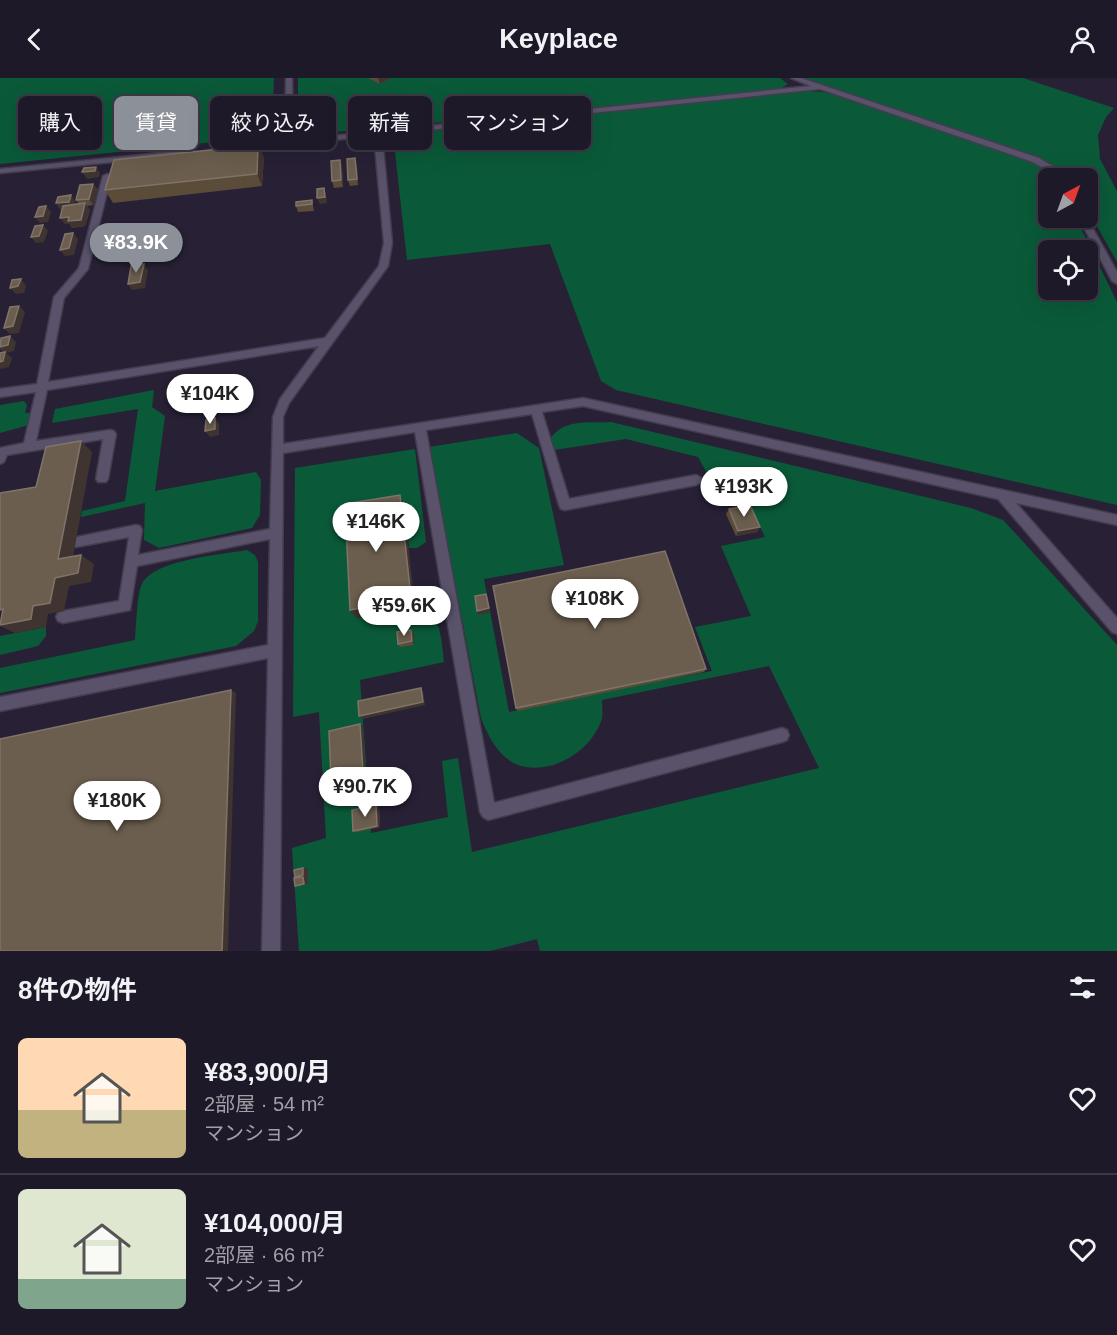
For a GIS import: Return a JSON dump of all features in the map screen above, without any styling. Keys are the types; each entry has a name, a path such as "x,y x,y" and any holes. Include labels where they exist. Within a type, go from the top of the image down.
{"lane":[{"path":"289,78 289,96"},
{"path":"794,78 1035,160 1049,168"},
{"path":"432,127 822,87"},
{"path":"271,951 278,417 284,402 380,272 386,258 388,243 380,150"},
{"path":"0,171 185,153"},
{"path":"29,446 59,297 83,269 107,176"},
{"path":"1088,228 1117,281"},
{"path":"0,393 329,340"},
{"path":"277,450 584,402 1117,520"},
{"path":"536,409 565,505 696,480"},
{"path":"420,427 488,812 782,735"},
{"path":"0,459 2,452 110,434 102,479"},
{"path":"1002,495 1117,628"},
{"path":"63,617 125,606 136,530 76,542"},
{"path":"131,562 276,533"},
{"path":"0,704 275,650"}],"green space":[{"path":"0,78 274,78 273,96 210,96 210,142 198,144 198,96 114,96 114,150 137,150 0,164"},
{"path":"298,78 780,78 788,84 777,91 591,108 591,96 444,96 444,122 432,123 432,96 348,96 348,131 336,132 336,96 298,96"},
{"path":"801,78 1023,78 1114,108 1106,117 1098,135 1100,159 1117,191 1117,262 1098,228 1098,168 1057,168 1031,155"},
{"path":"806,91 839,96 1035,162 1042,168 1038,168 1038,228 1081,228 1087,240 1038,240 1038,300 1098,300 1098,263 1117,302 1117,505 616,390 601,381 550,244 407,260 395,150 432,150 432,130 444,129 444,150 591,150 591,113"},
{"path":"154,390 152,407 165,416 155,491 256,472 261,480 260,515 252,528 159,548 144,540 145,503 81,517 82,511 125,501 138,409 52,423 55,409"},
{"path":"24,401 27,405 25,413 30,413 29,425 0,433 0,405"},
{"path":"586,422 611,422 971,508 1003,520 1117,645 1117,951 540,951 537,939 490,951 299,951 292,848 326,838 319,712 293,717 295,468 415,449 426,542 417,548 409,548 404,505 356,618 397,609 419,608 427,611 433,616 438,626 444,662 360,680 371,833 448,817 442,761 458,758 472,852 819,768 769,666 602,700 602,718 591,739 572,756 550,766 538,768 517,765 503,755 492,741 481,718 429,447 517,433 539,448 564,565 484,579 509,712 712,671 695,627 751,616 721,546 765,537 748,502 725,505 698,457 626,439 554,450 550,439 562,428"},
{"path":"247,550 255,555 258,562 258,621 254,631 236,646 0,693 0,668 135,640 140,588 149,576 160,569 190,559"},
{"path":"46,627 46,636 38,646 0,655 0,636"}],"building":[{"path":"210,150 258,150 257,174 105,190 114,160"},
{"path":"355,158 357,179 348,180 347,159"},
{"path":"340,160 341,180 332,181 331,161"},
{"path":"96,167 95,171 82,172 84,168"},
{"path":"93,184 89,199 76,200 80,185"},
{"path":"324,188 325,197 317,198 317,189"},
{"path":"71,195 69,202 56,203 58,197"},
{"path":"312,200 312,204 296,206 296,202"},
{"path":"85,203 81,220 68,221 69,217 60,218 63,206"},
{"path":"46,206 43,216 35,217 39,207"},
{"path":"43,225 39,236 31,237 35,226"},
{"path":"73,233 69,248 60,250 65,234"},
{"path":"144,264 140,282 128,284 131,266"},
{"path":"21,279 18,286 10,288 12,280"},
{"path":"19,306 13,326 4,328 10,307"},
{"path":"10,336 8,345 0,347 1,338"},
{"path":"5,352 3,361 0,362 0,353"},
{"path":"215,418 215,429 205,431 206,420"},
{"path":"81,441 58,559 81,555 78,573 55,578 50,603 33,606 31,619 0,625 3,609 0,610 0,493 36,487 46,447"},
{"path":"400,495 411,598 350,610 345,504"},
{"path":"750,505 760,527 738,531 729,509"},
{"path":"665,551 706,669 516,708 493,586"},
{"path":"486,594 489,608 477,611 475,596"},
{"path":"411,630 412,641 398,644 397,632"},
{"path":"421,688 423,702 359,716 358,701"},
{"path":"231,690 222,951 0,951 0,739"},
{"path":"360,724 363,772 331,780 329,731"},
{"path":"376,805 377,826 353,831 352,810"},
{"path":"303,868 303,875 295,877 294,870"},
{"path":"303,877 304,884 295,886 294,878"}]}
